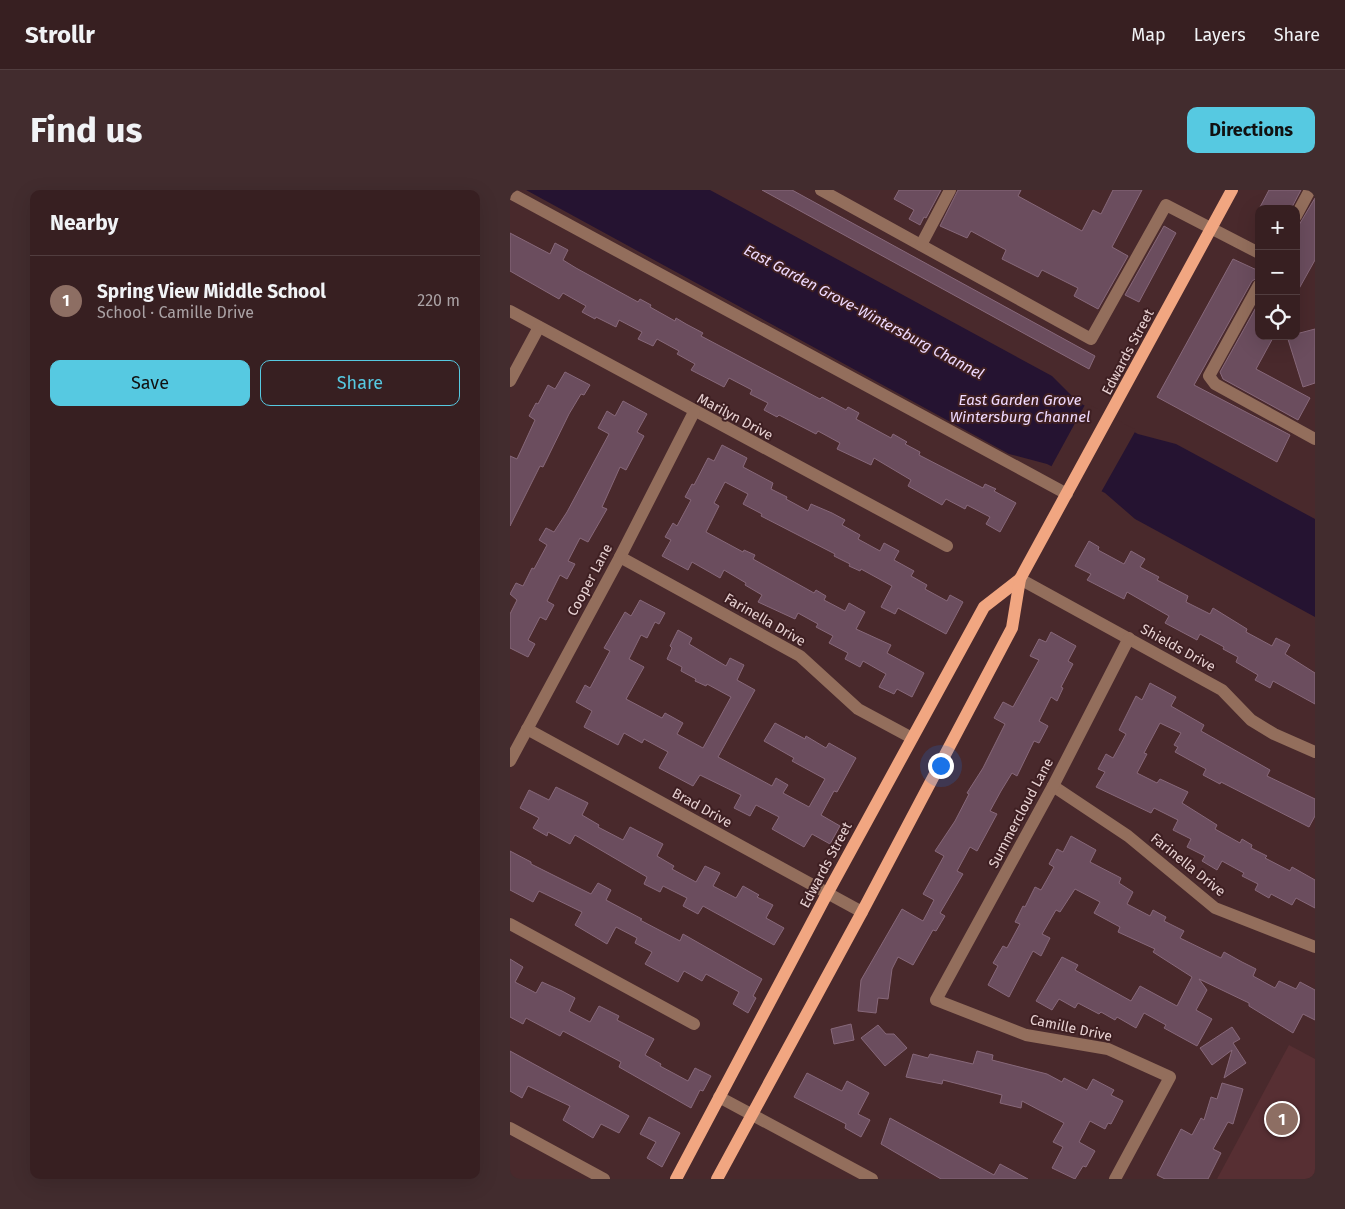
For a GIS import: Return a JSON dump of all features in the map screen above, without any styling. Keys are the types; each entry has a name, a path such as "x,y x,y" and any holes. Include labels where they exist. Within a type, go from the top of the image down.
{"main road":[{"name":"Edwards Street","path":"717,1179 862,912 1012,628 1020,579 1232,190"},
{"name":"Edwards Street","path":"676,1179 827,894 984,607 1020,579"}],"street":[{"path":"821,190 1091,339 1166,205 1255,251"},
{"path":"921,245 950,190"},
{"path":"1300,209 1310,190"},
{"path":"510,193 1069,490"},
{"path":"1255,292 1209,376 1215,384 1315,439"},
{"name":"Marilyn Drive","path":"510,311 694,412 947,546"},
{"path":"510,381 539,327"},
{"name":"Cooper Lane","path":"510,761 620,557 694,412"},
{"name":"Farinella Drive","path":"620,557 800,656 858,709 912,738"},
{"name":"Shields Drive","path":"1020,579 1222,690 1251,720 1315,752"},
{"name":"Summercloud Lane","path":"936,1000 1053,786 1129,638"},
{"name":"Brad Drive","path":"527,729 862,912"},
{"name":"Farinella Drive","path":"1053,786 1128,836 1215,908 1315,947"},
{"path":"510,924 694,1024"},
{"name":"Camille Drive","path":"936,1000 1026,1035 1108,1049 1170,1077 1115,1179"},
{"path":"719,1097 872,1179"},
{"path":"510,1128 604,1179"}],"shaded area":[{"path":"1289,1045 1315,1059 1315,1179 1217,1179"}],"water":[{"name":"East Garden Grove Wintersburg Channel","path":"526,190 710,190 1052,376 1078,402 1138,434 1176,444 1315,519 1315,617 1135,519 1105,493 1047,464 1009,454"}],"pier":[{"path":"1086,403 1136,430 1100,494 1050,469"}],"building":[{"path":"762,190 792,190 1095,356 1089,369"},
{"path":"899,190 941,190 926,218 924,217 920,225 909,219 914,210 894,199"},
{"path":"958,190 1021,190 1018,196 1082,231 1093,210 1101,214 1113,190 1142,190 1112,247 1128,256 1098,309 1074,296 1078,288 1042,270 1038,277 1002,259 1006,250 971,231 967,238 940,226"},
{"path":"1269,190 1301,190 1293,205 1261,205"},
{"path":"1315,198 1315,260 1300,287 1300,250 1300,223"},
{"path":"1164,226 1176,233 1139,302 1125,295"},
{"path":"510,233 550,254 555,243 568,250 563,260 576,268 638,302 640,299 675,321 676,318 703,333 701,336 820,399 822,397 846,410 848,407 859,413 856,419 891,438 893,434 907,442 905,444 920,452 919,455 983,488 985,484 996,489 994,491 1016,503 1000,532 986,524 990,517 967,505 965,509 946,499 942,505 908,486 911,480 874,458 871,465 837,449 840,443 818,431 816,434 779,415 777,417 764,410 768,403 750,394 752,390 729,378 724,387 691,370 695,364 677,354 679,351 657,339 653,346 638,339 642,332 619,320 616,327 596,317 595,319 582,312 586,306 563,293 559,299 510,271"},
{"path":"1233,259 1255,269 1255,279 1252,281 1194,385 1290,435 1277,462 1157,397"},
{"path":"1255,309 1255,340 1272,340 1256,369 1310,398 1298,420 1223,379 1220,372"},
{"path":"1315,329 1315,383 1303,387 1288,340 1300,340 1300,333"},
{"path":"565,372 590,385 584,395 581,394 569,414 543,467 540,466 510,526 510,456 517,459 535,420 529,416 536,403 538,404 548,385 555,389"},
{"path":"623,401 647,414 637,432 644,436 626,470 620,467 602,507 607,509 588,542 580,538 568,561 575,564 567,579 560,575 547,601 554,605 546,620 540,617 528,640 535,644 528,657 510,648 510,614 517,600 510,594 516,583 523,586 532,568 534,569 547,545 539,540 546,528 554,532 567,512 609,434 598,428 607,411 615,416"},
{"path":"722,445 747,458 743,467 773,483 771,489 787,497 786,499 808,511 811,504 845,520 842,525 860,535 858,539 880,551 884,543 899,551 894,560 914,571 911,576 927,585 925,589 947,601 950,595 963,602 946,634 898,608 895,614 881,607 892,586 861,569 860,571 849,566 850,564 834,556 835,554 761,516 762,514 743,504 748,494 725,482 714,503 719,506 706,532 743,552 744,550 755,555 753,559 814,593 816,590 826,596 824,600 845,611 849,603 865,612 856,629 891,645 887,653 924,673 912,697 897,689 894,694 879,687 886,674 863,661 860,667 845,659 848,653 829,643 833,636 816,627 818,624 798,613 795,619 758,602 762,595 724,570 720,578 692,562 688,570 662,556 671,540 665,537 673,523 677,526 691,500 685,497 692,484 694,485 708,458 714,461"},
{"path":"1089,541 1099,547 1098,550 1124,564 1131,551 1145,559 1140,567 1159,577 1157,580 1188,596 1186,602 1210,614 1213,608 1247,629 1246,632 1272,646 1276,638 1290,645 1285,654 1315,673 1315,704 1273,681 1270,688 1255,680 1258,675 1236,662 1238,657 1223,649 1224,647 1200,634 1197,640 1165,623 1169,616 1127,592 1124,599 1087,580 1091,574 1075,566"},
{"path":"640,600 665,613 659,624 655,622 647,638 641,635 629,659 644,667 626,699 662,718 665,713 683,723 677,734 703,748 731,697 707,684 706,686 695,681 696,679 681,671 682,667 667,659 672,648 670,646 678,630 692,638 689,644 726,666 730,658 744,665 737,680 755,690 718,757 772,786 776,778 788,785 783,793 809,807 825,779 792,761 794,758 764,741 775,723 805,739 806,736 826,748 829,743 856,758 837,792 834,791 821,815 840,826 830,844 812,834 804,847 772,829 779,817 756,805 750,816 734,808 741,795 700,775 693,786 659,768 668,752 644,739 642,743 624,733 618,745 584,727 592,711 576,702 585,685 590,688 610,651 604,648 625,612 631,616"},
{"path":"1051,632 1076,646 1068,661 1073,664 1061,687 1063,688 1057,701 1051,697 1039,721 1048,726 1039,743 1034,741 1017,776 1012,773 1001,791 990,811 997,814 977,851 970,847 957,871 963,874 940,913 945,916 936,931 933,930 913,965 898,957 892,969 888,999 878,998 876,1013 858,1011 861,980 902,909 923,921 934,900 923,894 944,856 935,851 955,821 969,794 967,793 983,768 1005,724 994,718 1003,702 1013,707 1039,660 1030,656 1039,639 1046,642"},
{"path":"1150,683 1176,697 1171,706 1204,725 1201,731 1270,770 1267,776 1315,799 1315,816 1309,827 1221,782 1220,784 1203,775 1206,769 1175,752 1178,747 1174,745 1181,733 1160,723 1144,753 1147,754 1137,773 1157,783 1160,779 1188,792 1182,803 1217,825 1215,829 1240,843 1242,839 1252,845 1251,848 1267,856 1265,858 1290,871 1292,867 1315,880 1315,908 1296,898 1292,905 1271,894 1269,898 1255,890 1258,884 1242,876 1244,873 1222,861 1217,870 1202,861 1205,856 1187,847 1191,839 1173,830 1178,820 1154,808 1151,813 1096,787 1105,772 1098,769 1106,754 1113,758 1126,734 1119,730 1136,696 1142,700"},
{"path":"556,787 588,803 582,815 599,825 598,827 623,840 630,827 663,844 657,856 674,866 672,869 696,882 705,866 720,873 713,886 736,898 743,886 759,895 757,897 773,905 766,918 784,928 774,945 703,906 698,914 683,906 687,898 663,886 660,892 644,884 647,877 575,835 570,844 548,832 547,836 533,828 539,818 520,808 529,790 549,800"},
{"path":"1071,836 1096,850 1090,862 1121,878 1119,883 1133,892 1127,904 1150,916 1153,910 1166,917 1164,921 1184,931 1180,938 1221,958 1224,952 1256,969 1253,976 1275,988 1279,981 1296,989 1300,982 1315,990 1315,1020 1303,1014 1293,1033 1249,1006 1249,1003 1199,979 1207,990 1196,1010 1212,1019 1197,1046 1164,1028 1166,1025 1144,1013 1136,1028 1117,1017 1115,1020 1078,1003 1075,1008 1059,999 1052,1010 1036,1001 1062,957 1078,965 1075,970 1131,1001 1140,986 1177,1006 1192,977 1153,952 1155,949 1118,932 1120,927 1094,913 1100,902 1075,889 1060,912 1056,910 1042,934 1050,938 1041,956 1033,951 1009,997 988,985 998,966 993,963 1003,946 1007,948 1020,924 1015,922 1023,906 1025,907 1035,887 1041,890 1054,867 1049,864 1057,849 1063,852"},
{"path":"510,851 531,862 531,864 591,894 598,883 611,890 606,900 642,919 640,920 680,941 683,934 762,979 753,996 756,998 748,1013 733,1004 739,992 706,974 702,981 684,971 678,982 645,964 652,952 635,943 637,938 616,927 607,944 575,925 582,912 539,891 533,902 510,890"},
{"path":"510,959 523,967 515,982 536,993 542,982 562,991 575,998 569,1011 590,1022 599,1006 619,1016 617,1020 654,1039 645,1055 661,1064 660,1066 688,1081 695,1068 711,1076 703,1091 700,1090 691,1108 619,1067 621,1062 563,1031 560,1036 526,1018 523,1024 510,1017"},
{"path":"851,1024 854,1040 834,1044 831,1029"},
{"path":"878,1025 886,1034 894,1034 907,1048 885,1066 861,1038"},
{"path":"1232,1027 1240,1039 1233,1043 1246,1063 1224,1078 1232,1050 1212,1065 1200,1048"},
{"path":"510,1051 629,1116 619,1133 601,1124 593,1138 563,1120 570,1106 528,1086 522,1098 510,1091"},
{"path":"977,1051 993,1055 992,1060 1047,1074 1062,1082 1064,1078 1087,1090 1093,1079 1114,1090 1111,1095 1123,1101 1111,1124 1108,1123 1105,1129 1090,1121 1079,1142 1095,1151 1086,1167 1083,1166 1075,1179 1052,1168 1063,1147 1053,1142 1064,1123 1022,1101 1021,1108 1000,1103 1002,1095 943,1080 942,1084 906,1077 913,1054 928,1058 930,1054 973,1064"},
{"path":"807,1073 842,1091 847,1081 869,1093 858,1114 870,1120 861,1137 845,1128 846,1124 794,1097"},
{"path":"1222,1083 1243,1089 1233,1124 1228,1122 1213,1149 1221,1153 1208,1179 1165,1179 1157,1175 1181,1129 1192,1135 1201,1118 1204,1120 1211,1097 1217,1099"},
{"path":"649,1117 680,1133 662,1167 647,1158 656,1142 640,1134"},
{"path":"890,1118 994,1175 1000,1164 1028,1179 941,1179 881,1144"}],"place":[{"name":"Spring View Middle School","path":"1282,1119"}],"water label":[{"name":"East Garden Grove-Wintersburg Channel","path":"864,312"}]}
